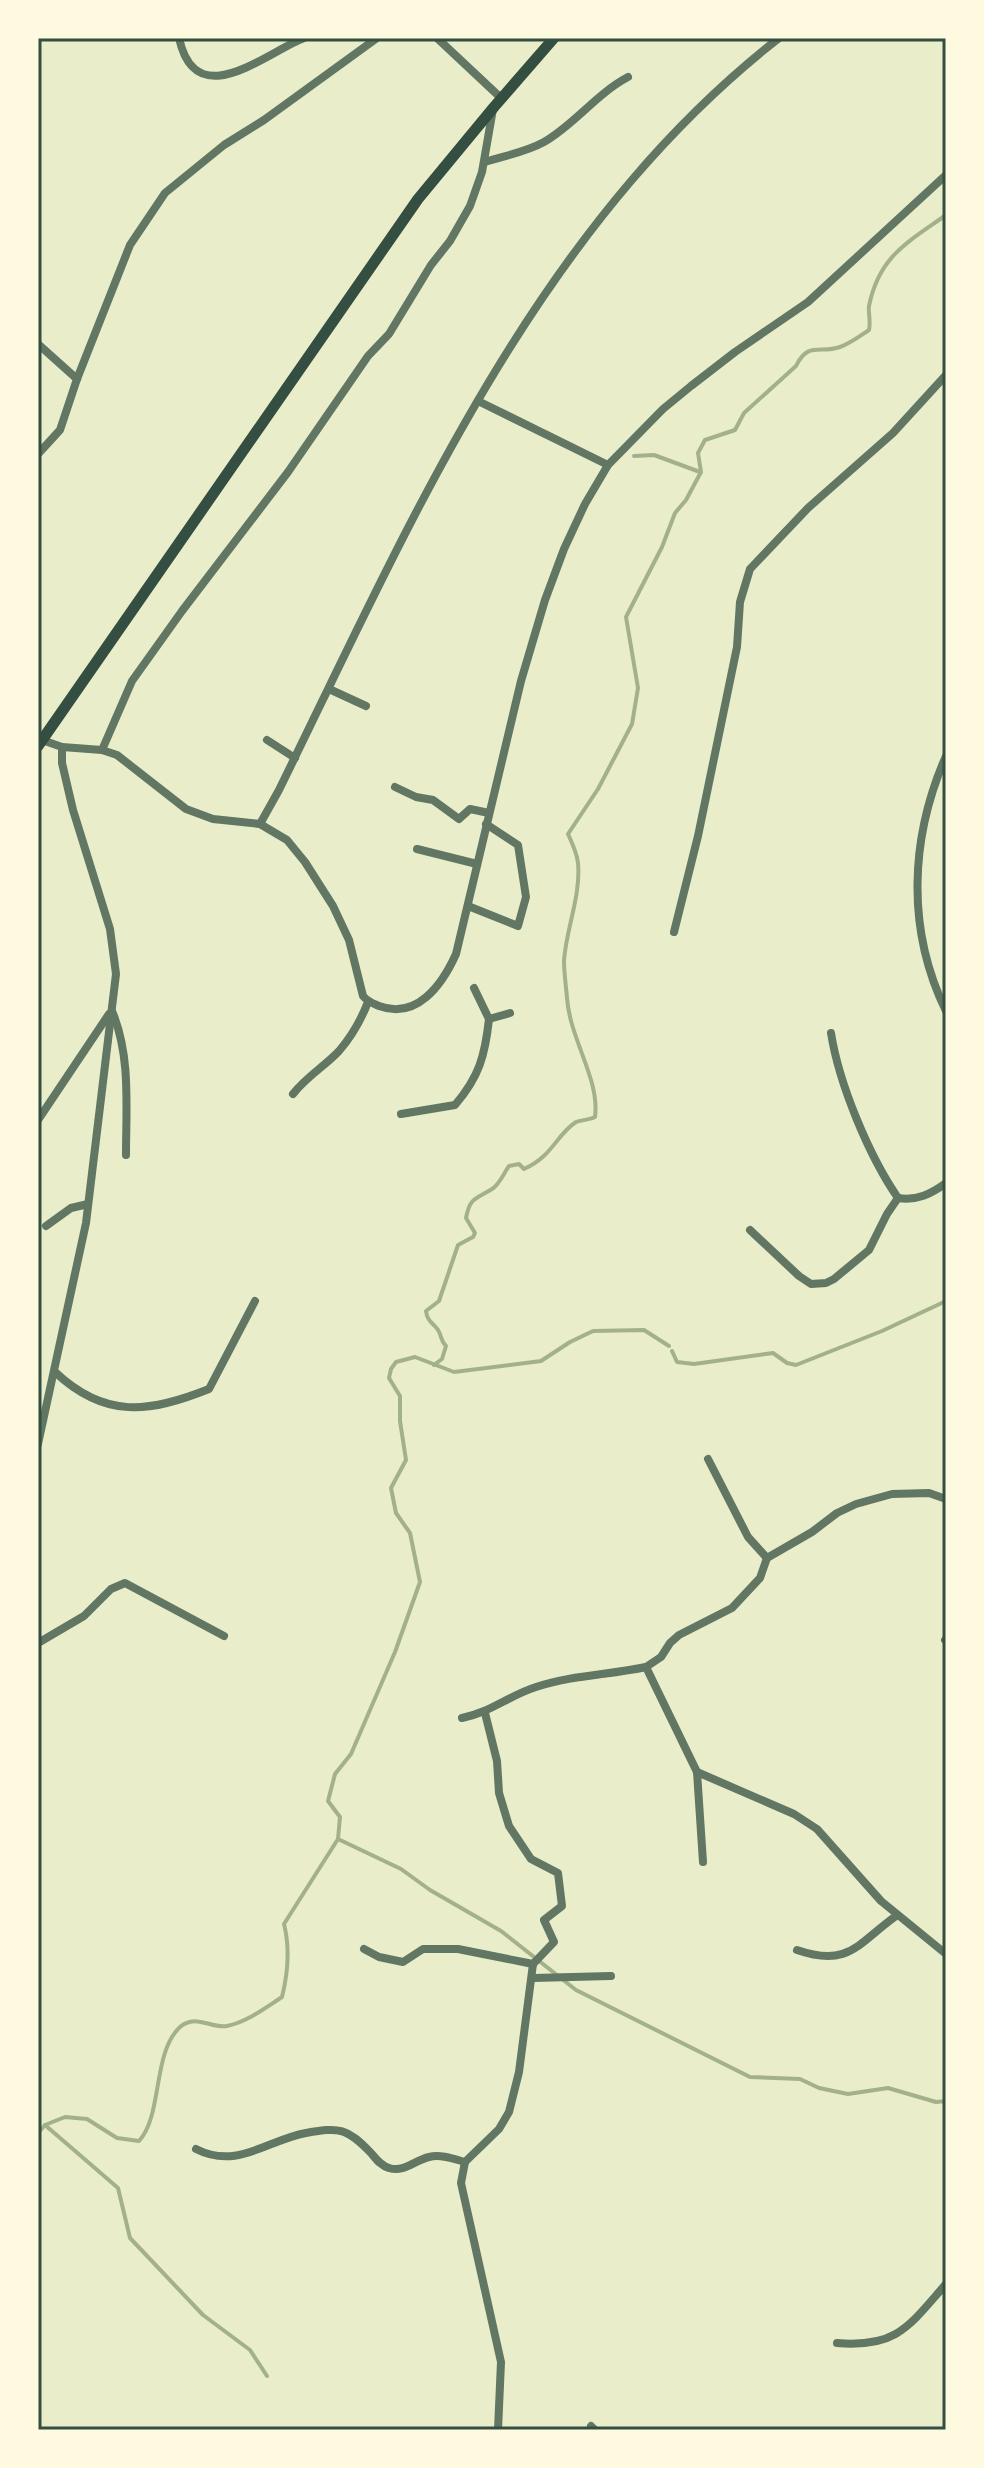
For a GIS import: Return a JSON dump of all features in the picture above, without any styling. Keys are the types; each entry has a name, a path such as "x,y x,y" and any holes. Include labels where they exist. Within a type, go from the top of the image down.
{"main road":[{"path":"40,743 418,199 554,38"}],"street":[{"path":"179,38 181,48 193,66 211,76 221,77 250,67 304,38"},
{"path":"38,454 60,430 130,245 165,193 224,145 264,120 377,38"},
{"path":"102,750 132,681 288,472 368,356 389,334 470,206 485,162 497,103 437,38"},
{"path":"260,824 422,499 510,346 553,281 635,178 691,117 779,38"},
{"path":"485,162 531,149 546,141 603,92 628,77"},
{"path":"40,743 102,750 129,763 176,803 192,812 230,822 260,824 287,840 333,906 349,940 360,987 368,1002 393,1011 416,1004 445,976 456,954 521,681 545,600 564,549 608,465 663,409 735,352 808,302 946,175"},
{"path":"38,344 77,379"},
{"path":"674,932 698,836 737,647 740,602 750,569 808,508 893,433 946,375"},
{"path":"478,401 608,465"},
{"path":"329,689 366,706"},
{"path":"267,740 295,758"},
{"path":"38,1444 71,1298 88,1204 116,974 110,929 73,810 62,763 62,747"},
{"path":"946,756 926,812 916,873 921,938 946,1011"},
{"path":"395,787 416,797 433,800 459,819 470,809 489,813"},
{"path":"468,906 518,926 526,897 518,845 486,824"},
{"path":"417,849 477,864"},
{"path":"401,1114 455,1105 471,1086 485,1055 489,1019 474,988"},
{"path":"293,1094 338,1053 360,1021 368,1002"},
{"path":"38,1120 112,1010"},
{"path":"112,1010 119,1027 126,1065 126,1155"},
{"path":"489,1019 510,1013"},
{"path":"831,1033 837,1063 871,1153 898,1198 909,1200 922,1197 946,1183"},
{"path":"750,1230 799,1276 811,1284 826,1283 869,1250 898,1198"},
{"path":"46,1226 71,1208 88,1204"},
{"path":"55,1372 88,1398 127,1407 154,1405 209,1389 255,1301"},
{"path":"708,1459 748,1537 767,1558"},
{"path":"462,1718 485,1713 508,1698 536,1687 576,1676 646,1667 661,1657 679,1635 732,1608 760,1578 767,1558 856,1504 906,1493 929,1493 946,1499"},
{"path":"38,1643 84,1616 111,1589 125,1583 224,1636"},
{"path":"646,1667 697,1772 703,1862"},
{"path":"485,1713 497,1761 499,1793 509,1826 531,1859 558,1873 562,1906 544,1920 554,1942 533,1964 519,2072 509,2112 499,2129 465,2162 461,2183 501,2362 498,2430"},
{"path":"697,1772 794,1814 817,1829 896,1916 946,1954"},
{"path":"797,1950 828,1958 840,1955 865,1941 896,1916"},
{"path":"364,1949 379,1957 403,1962 423,1949 458,1949 533,1964"},
{"path":"533,1978 611,1976"},
{"path":"196,2149 222,2158 241,2156 301,2134 337,2130 353,2135 380,2163 392,2169 402,2169 436,2156 465,2162"},
{"path":"837,2343 870,2344 891,2338 911,2322 946,2284"}],"waterway":[{"path":"434,1365 442,1359 446,1346 426,1311 439,1301 458,1245 475,1233 466,1218 472,1202 495,1187 509,1166 519,1164 524,1169 534,1164 576,1122 595,1117 593,1088 569,1014 565,980 565,949 578,875 577,856 568,834 598,789 632,724 638,688 626,617 662,547 675,513 701,472 698,453 705,440 735,430 744,413 796,366 805,353 840,347 869,330 869,306 880,274 888,262 908,242 946,215"},
{"path":"634,456 654,455 700,472"},
{"path":"672,1351 677,1362 694,1364 773,1353 796,1365 882,1331 946,1301"},
{"path":"38,2133 45,2125 65,2117 87,2119 117,2138 139,2141 152,2116 165,2052 180,2027 192,2021 221,2026 234,2024 282,1997 288,1960 284,1924 338,1839 340,1817 328,1801 335,1774 351,1754 395,1652 420,1582 410,1533 396,1513 391,1488 406,1460 400,1396 389,1378 396,1362 415,1357 454,1372 541,1361 593,1331 644,1330 669,1346"},
{"path":"338,1839 401,1869 430,1890 501,1931 576,1990 750,2077 800,2079 819,2088 848,2094 888,2088 936,2102 946,2101"},
{"path":"45,2125 118,2188 130,2238 203,2315 250,2350 267,2376"}]}
